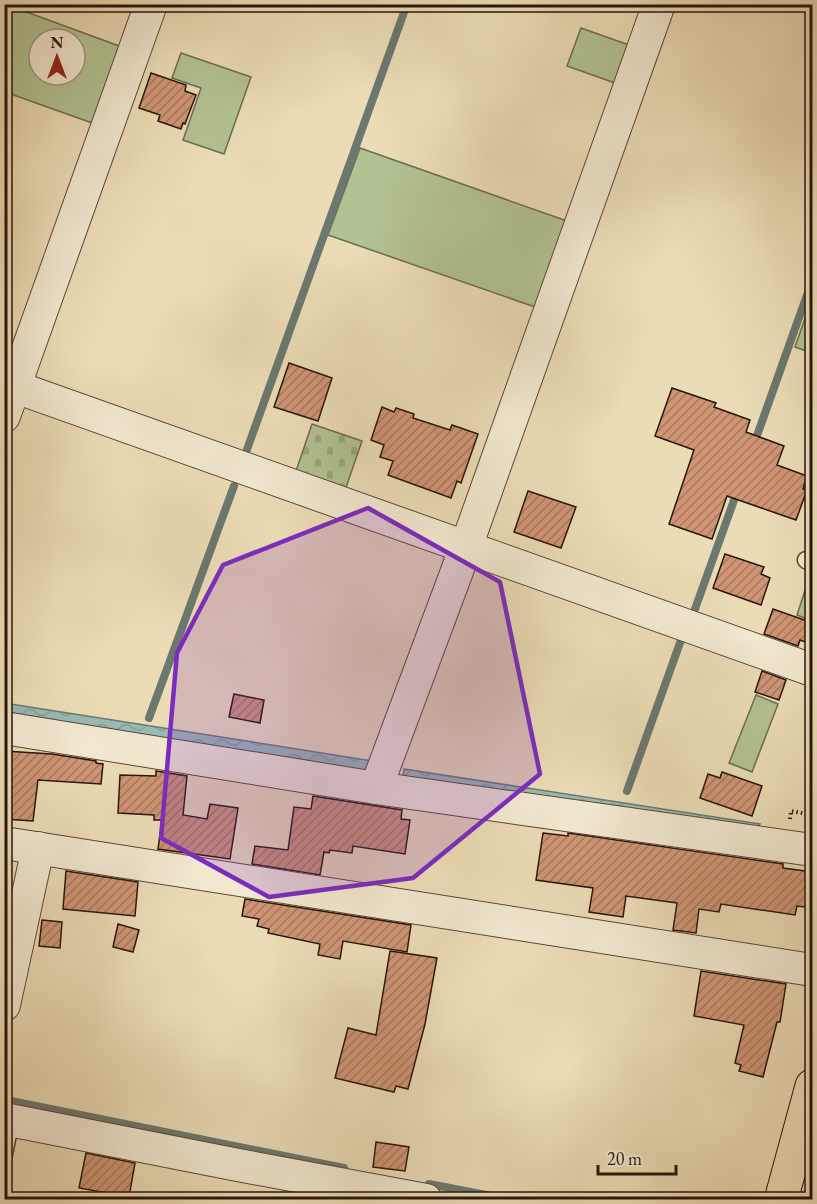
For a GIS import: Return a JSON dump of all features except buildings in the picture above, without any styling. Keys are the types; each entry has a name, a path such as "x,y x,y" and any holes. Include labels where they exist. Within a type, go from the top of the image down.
{"main road":[{"path":"781,1200 813,1086"}],"street":[{"path":"4,416 10,385 151,4"},
{"path":"376,788 466,548 659,4"},
{"path":"10,385 813,670"},
{"path":"4,728 376,788 813,850"},
{"path":"4,843 813,970"},
{"path":"4,1005 38,848"},
{"path":"8,1119 426,1200"}],"lane":[{"path":"4,1154 8,1119"}],"path":[{"path":"796,812 813,815"}],"highlighted area":[{"path":"368,508 500,582 540,774 413,878 269,897 161,838 177,653 223,565"}],"green space":[{"path":"13,7 68,27 27,27 27,87 87,87 87,34 122,47 95,124 5,92 5,31"},
{"path":"581,28 629,45 615,83 567,66"},
{"path":"181,53 251,77 224,154 183,140 201,88 172,78"},
{"path":"360,148 567,221 535,307 328,235"},
{"path":"812,298 812,353 795,347"},
{"path":"312,424 362,441 343,496 293,480"},
{"path":"810,575 812,576 812,621 797,615"},
{"path":"756,695 778,704 752,772 729,763"}],"water":[{"path":"4,703 373,761 371,772 5,712"},
{"path":"404,769 760,824 755,830 403,777"}],"waterway":[{"path":"245,455 407,4"},
{"path":"754,444 812,281"},
{"path":"149,718 234,486"},
{"path":"695,609 738,489"},
{"path":"627,791 681,640"},
{"path":"11,1101 344,1168"},
{"path":"429,1184 512,1200"}]}
